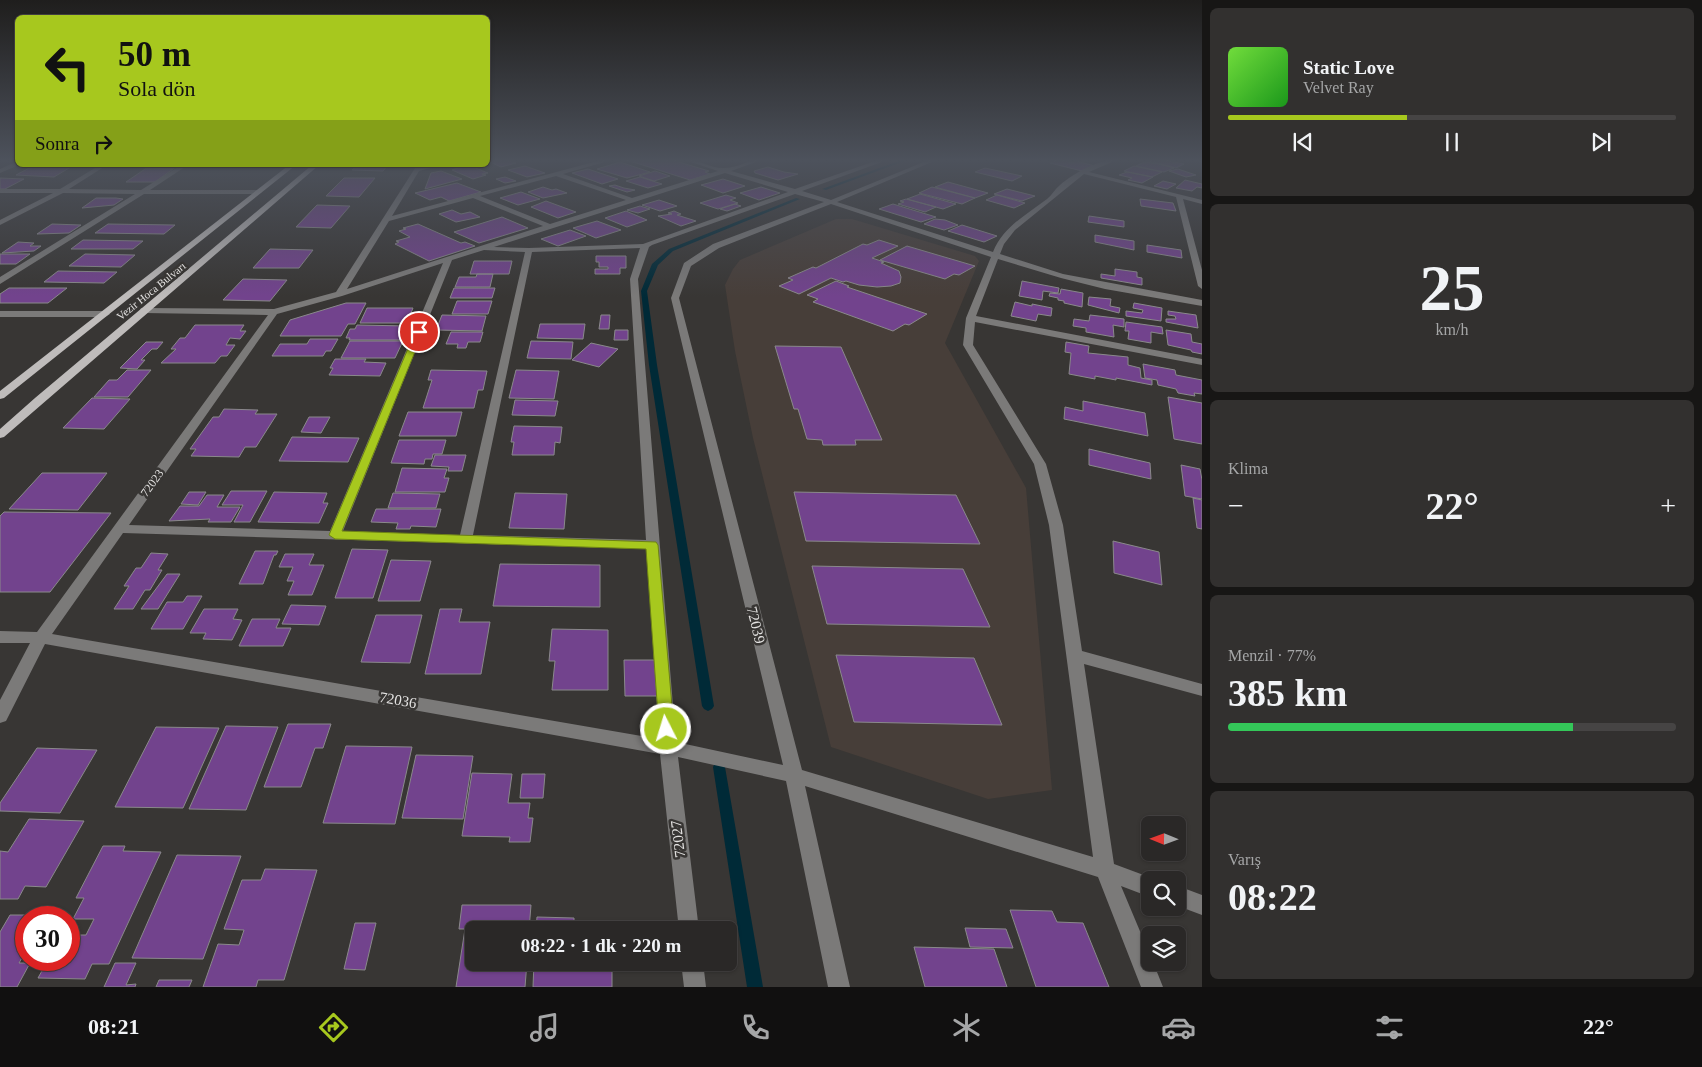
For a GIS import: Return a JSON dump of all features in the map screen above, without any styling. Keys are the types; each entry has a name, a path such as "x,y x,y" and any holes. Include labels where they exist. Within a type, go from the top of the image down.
{"main road":[{"name":"Vezir Hoca Bulvarı","path":"0,396 243,205"},
{"name":"Vezir Hoca Bulvarı","path":"0,435 144,310 217,252 270,205"}],"street":[{"path":"0,223 35,205"},
{"path":"0,281 122,205"},
{"path":"339,294 396,205"},
{"path":"388,219 440,205"},
{"path":"496,205 549,226"},
{"path":"144,310 274,312 339,294 614,205"},
{"path":"478,249 529,250 645,246 756,205"},
{"name":"72039","path":"823,205 716,246 687,266 675,298 794,775 839,987"},
{"path":"840,205 995,256 1083,281 1202,303"},
{"path":"1041,205 1012,228 1000,244 971,318 968,345 1040,464 1056,524 1105,870 1152,987"},
{"path":"1181,205 1202,286"},
{"name":"72027","path":"645,246 634,278 668,748 688,921"},
{"path":"466,538 529,250"},
{"path":"335,535 449,259"},
{"name":"72023","path":"0,716 42,638 274,312"},
{"path":"0,314 106,314"},
{"path":"971,318 1202,362"},
{"path":"0,391 23,378"},
{"path":"119,529 652,545"},
{"name":"72036","path":"0,637 42,638 668,748 794,775 1105,870 1141,883"},
{"path":"1074,655 1202,690"},
{"path":"1186,899 1202,905"},
{"path":"693,971 695,987"}],"shaded area":[{"path":"836,219 852,219 975,256 979,261 945,343 1026,488 1052,790 988,799 831,747 753,438 735,351 725,285 740,260"}],"building":[{"path":"86,205 113,205 82,208"},
{"path":"317,205 350,206 331,228 296,227"},
{"path":"536,205 557,205 576,212 558,218 531,207"},
{"path":"642,205 677,206 660,211"},
{"path":"706,205 731,205 718,209"},
{"path":"732,205 741,206 727,211 720,209"},
{"path":"897,205 936,217 921,222 879,209"},
{"path":"902,205 929,205 936,207 925,212"},
{"path":"929,205 953,205 943,209"},
{"path":"1004,205 1020,205 1014,208"},
{"path":"1174,205 1176,211 1141,206"},
{"path":"640,206 650,209 638,213 627,210"},
{"path":"452,210 461,214 470,212 480,217 456,222 439,214"},
{"path":"626,211 647,220 627,227 605,218"},
{"path":"674,211 681,214 677,215 696,221 681,226 658,216 672,214 668,213"},
{"path":"1089,216 1124,221 1124,227 1088,222"},
{"path":"502,217 528,228 479,243 454,232"},
{"path":"935,219 945,220 958,225 944,230 924,224"},
{"path":"597,221 621,230 596,238 573,228"},
{"path":"52,224 81,225 69,233 37,234"},
{"path":"108,224 175,225 164,234 95,233"},
{"path":"418,224 461,243 465,242 475,246 429,261 395,244 399,242 396,241 410,237 399,231"},
{"path":"962,225 997,236 984,242 948,231"},
{"path":"570,230 586,236 558,246 541,239"},
{"path":"1095,235 1134,241 1134,250 1095,242"},
{"path":"83,240 143,241 133,249 71,249"},
{"path":"879,240 898,246 872,258 884,262 881,263 899,271 900,283 877,287 843,282 831,278 799,294 779,286 793,280 788,278 813,267 816,268 863,244 867,245"},
{"path":"18,242 34,243 30,246 41,246 34,251 2,253"},
{"path":"1147,245 1181,250 1182,258 1147,252"},
{"path":"907,246 975,266 959,275 954,274 945,279 880,260"},
{"path":"270,249 313,250 299,268 253,268"},
{"path":"0,254 30,254 16,264 0,264"},
{"path":"85,254 135,255 121,267 69,266"},
{"path":"596,256 626,256 626,268 620,268 620,274 595,274 595,269 608,269 608,267 599,267 599,262 596,262"},
{"path":"474,261 512,261 509,274 470,274"},
{"path":"1115,269 1137,272 1137,277 1142,278 1142,285 1101,278 1101,274 1115,276"},
{"path":"58,271 117,272 104,283 44,282"},
{"path":"477,274 493,274 490,287 455,287 459,277 476,277"},
{"path":"243,279 287,280 270,301 223,300"},
{"path":"836,281 849,286 847,287 927,314 909,325 905,324 893,331 813,302 818,299 807,295"},
{"path":"1022,281 1059,288 1058,293 1043,291 1042,300 1019,296"},
{"path":"9,288 67,288 48,303 0,303 0,294"},
{"path":"454,288 495,288 492,298 450,298"},
{"path":"1061,289 1083,293 1082,307 1064,303 1064,301 1058,300 1058,298 1049,296 1050,293 1060,294"},
{"path":"1089,297 1111,299 1110,306 1120,308 1119,313 1088,305"},
{"path":"457,301 492,301 488,314 452,314"},
{"path":"1015,302 1052,308 1051,316 1038,314 1036,321 1011,316"},
{"path":"346,303 366,303 355,324 348,324 341,336 280,336 290,320"},
{"path":"1134,303 1162,308 1161,321 1126,316 1126,311 1142,313 1143,310 1133,308"},
{"path":"367,308 413,308 407,323 360,323"},
{"path":"1168,311 1196,315 1198,328 1166,322 1166,319 1176,319 1175,316 1168,315"},
{"path":"442,315 486,316 482,331 436,330"},
{"path":"601,315 610,315 609,329 599,329"},
{"path":"1090,315 1124,319 1124,327 1113,325 1114,337 1086,332 1086,328 1073,326 1074,319 1089,321"},
{"path":"1126,322 1162,327 1163,334 1151,332 1151,343 1128,339 1129,331 1125,331"},
{"path":"540,324 585,324 583,339 537,338"},
{"path":"195,325 244,325 240,331 246,331 240,339 230,338 226,345 235,345 227,356 221,356 215,363 161,363 176,349 171,349 180,338 185,338"},
{"path":"357,325 408,326 402,340 349,340 350,338 346,338 350,329 355,329"},
{"path":"615,330 628,330 628,340 614,340"},
{"path":"1166,330 1191,334 1192,342 1202,344 1202,354 1168,345"},
{"path":"451,332 483,332 480,342 468,342 466,348 457,348 458,344 446,344"},
{"path":"310,339 338,339 331,351 326,351 323,356 272,356 280,344 307,344"},
{"path":"350,341 403,341 395,358 341,358"},
{"path":"531,341 573,342 571,359 527,358"},
{"path":"146,342 163,342 157,349 152,349 141,360 145,360 137,369 120,368"},
{"path":"1066,342 1089,346 1088,353 1128,357 1128,365 1140,368 1141,378 1152,380 1152,385 1116,378 1116,380 1095,376 1095,379 1069,374 1071,353 1065,352"},
{"path":"591,343 618,349 599,367 572,360"},
{"path":"775,346 841,347 882,440 855,440 856,445 823,445 822,440 807,439 798,409 794,409"},
{"path":"335,359 366,359 364,362 386,363 380,376 329,375 333,368 330,368"},
{"path":"1143,364 1175,370 1176,375 1202,380 1202,394 1194,393 1195,396 1178,393 1176,389 1158,385 1157,380 1145,378"},
{"path":"127,370 151,370 128,397 94,397 109,380 117,380"},
{"path":"431,370 487,371 483,390 478,390 474,408 423,408 432,380 428,380"},
{"path":"516,370 559,371 554,399 509,398"},
{"path":"1168,397 1202,403 1202,444 1174,439"},
{"path":"92,398 130,399 104,429 63,428"},
{"path":"515,400 558,401 555,416 512,415"},
{"path":"1083,401 1145,413 1148,436 1064,419 1065,407 1083,411"},
{"path":"224,409 258,410 255,414 277,414 256,447 245,447 239,457 191,456 196,449 190,449 213,417 219,417"},
{"path":"408,412 462,412 456,436 399,436"},
{"path":"309,417 330,417 321,433 301,432"},
{"path":"514,426 562,427 560,443 555,442 554,455 512,455 514,442 511,442"},
{"path":"292,437 359,438 348,462 279,461"},
{"path":"399,440 446,440 442,454 433,454 432,459 425,459 424,464 391,463"},
{"path":"1089,449 1150,463 1151,479 1089,465"},
{"path":"435,455 466,455 462,471 448,471 449,467 431,466"},
{"path":"1181,465 1200,469 1202,499 1185,496"},
{"path":"402,468 447,469 444,478 449,478 445,492 395,492"},
{"path":"42,473 107,473 78,510 9,509"},
{"path":"231,491 267,491 250,522 234,522 243,505 222,505"},
{"path":"189,492 206,492 198,505 181,504"},
{"path":"274,492 327,493 323,503 328,503 319,523 258,522"},
{"path":"794,492 956,495 980,544 806,541"},
{"path":"393,493 440,494 436,508 388,508"},
{"path":"515,493 567,494 564,529 509,528"},
{"path":"207,495 224,495 217,507 240,507 231,522 208,522 210,519 169,521 180,506 199,506"},
{"path":"1193,498 1202,500 1202,529 1197,528"},
{"path":"376,509 441,509 436,527 411,526 410,529 396,529 398,523 371,522"},
{"path":"4,512 111,513 50,592 0,592 0,516"},
{"path":"1113,541 1159,552 1162,585 1114,573"},
{"path":"352,549 388,550 373,598 335,598"},
{"path":"255,551 278,551 274,555 263,584 239,584"},
{"path":"151,553 168,554 158,570 162,570 150,590 145,590 133,609 114,609 129,586 124,586 136,568 141,568"},
{"path":"285,554 314,554 309,565 324,565 312,595 288,595 294,581 287,581 293,567 279,567"},
{"path":"391,560 431,561 420,601 378,601"},
{"path":"500,564 600,565 600,607 493,606"},
{"path":"812,566 963,569 990,627 827,624"},
{"path":"167,574 180,574 158,609 141,609"},
{"path":"187,596 202,596 183,629 151,629 167,602 183,602"},
{"path":"291,605 326,606 319,625 282,624"},
{"path":"204,609 238,609 233,619 242,620 232,640 203,639 206,633 190,633"},
{"path":"440,609 462,609 459,622 490,622 481,674 425,674"},
{"path":"376,615 422,615 410,663 361,662"},
{"path":"252,619 280,619 276,628 291,628 283,646 239,646"},
{"path":"552,629 608,630 608,690 552,690 555,661 549,661"},
{"path":"836,655 974,658 1002,725 854,722"},
{"path":"624,660 656,660 658,696 625,696"},
{"path":"288,724 331,724 323,748 315,748 301,787 264,787"},
{"path":"226,726 278,727 246,810 189,809"},
{"path":"156,727 219,728 183,808 115,807"},
{"path":"346,746 412,747 395,824 323,823"},
{"path":"37,748 97,750 60,813 0,811 0,803"},
{"path":"416,755 473,756 463,819 402,818"},
{"path":"472,773 512,774 508,803 530,803 528,818 533,818 530,842 509,842 510,837 462,836"},
{"path":"522,774 545,774 543,798 520,798"},
{"path":"29,819 84,821 46,887 25,886 18,899 0,899 0,851 8,852"},
{"path":"103,846 125,846 123,851 161,852 109,964 92,964 85,979 38,978 42,971 80,971 80,935 86,935 94,919 80,919 80,906 84,898 76,898"},
{"path":"177,855 241,856 203,959 132,958"},
{"path":"265,869 317,870 284,980 258,980 256,987 203,987 218,944 239,945 244,930 224,929 242,880 261,880"},
{"path":"462,905 531,905 530,921 465,921 465,929 459,929"},
{"path":"1010,910 1052,911 1057,922 1083,923 1109,987 1036,987"},
{"path":"10,915 15,915 15,971 26,971 17,987 0,987 0,932"},
{"path":"537,917 574,918 574,921 537,921"},
{"path":"355,923 376,923 365,970 344,969"},
{"path":"965,928 1006,929 1013,948 970,947"},
{"path":"465,929 465,971 526,971 525,987 456,987"},
{"path":"914,947 994,949 1007,987 925,987"},
{"path":"115,963 136,963 126,985 136,984 135,987 104,987"},
{"path":"534,971 612,971 612,987 533,987"},
{"path":"159,980 192,980 189,987 156,987"}],"waterway":[{"path":"708,706 653,365 644,291 655,264 671,250 783,205"},
{"path":"719,767 755,987"}],"route":[{"path":"419,332 335,535 652,545 666,729"}]}
